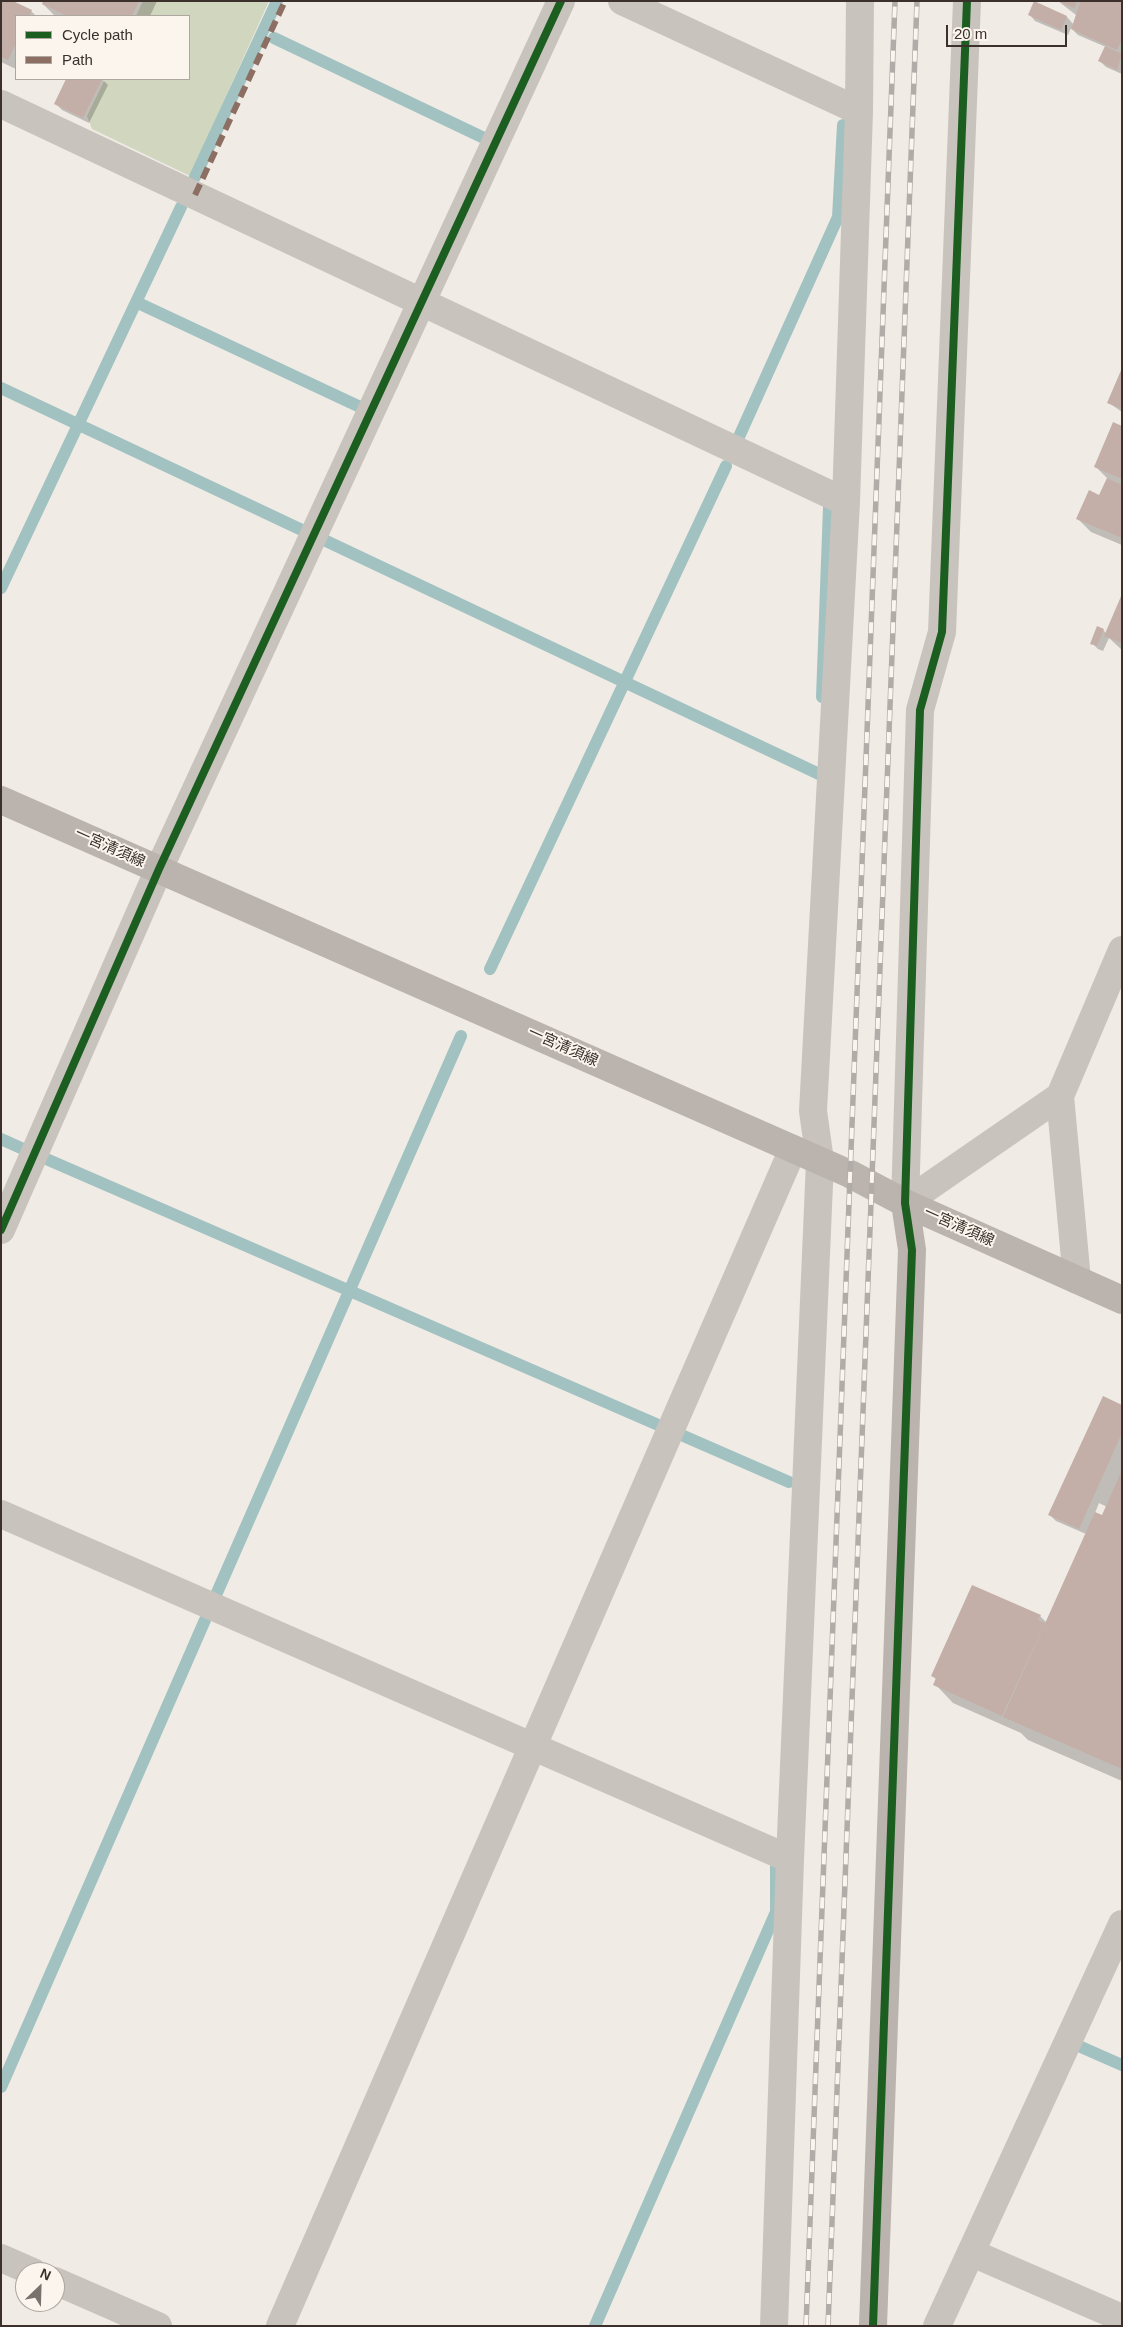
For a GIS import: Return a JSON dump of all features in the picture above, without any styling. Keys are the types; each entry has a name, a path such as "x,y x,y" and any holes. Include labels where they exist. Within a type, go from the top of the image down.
{"main road":[{"name":"一宮清須線","path":"1,800 820,1161 905,1202 1122,1300"},
{"path":"873,2326 912,1250 905,1202"}],"street":[{"path":"1,1230 158,869 561,1"},
{"path":"622,1 859,111"},
{"path":"774,2326 790,1859 820,1161 813,1111 846,502 859,111 860,1"},
{"path":"905,1202 920,710 942,632 967,1"},
{"path":"1,104 846,502"},
{"path":"1077,1280 1060,1096 1122,950"},
{"path":"905,1202 1060,1096"},
{"path":"280,2326 793,1149"},
{"path":"1,1514 790,1859"},
{"path":"937,2326 1122,1924"},
{"path":"972,2253 1122,2318"},
{"path":"1,2258 15,2264"},
{"path":"65,2285 158,2326"}],"green space":[{"path":"143,1 269,1 190,176 92,129 87,116 105,80 190,80 190,15 136,15"}],"building":[{"path":"1,1 13,1 32,10 30,15 15,15 15,45 8,60 1,57"},
{"path":"43,1 139,1 132,15 65,15 42,4"},
{"path":"1034,1 1067,16 1061,30 1028,15"},
{"path":"1058,1 1077,1 1074,8"},
{"path":"1081,1 1122,1 1122,39 1117,50 1071,29"},
{"path":"1105,46 1122,54 1117,70 1098,61"},
{"path":"66,80 102,80 83,118 54,104"},
{"path":"1122,368 1122,409 1107,403"},
{"path":"1113,422 1122,426 1122,479 1094,467"},
{"path":"1107,478 1122,485 1122,538 1076,519 1089,490 1099,495"},
{"path":"1122,594 1122,643 1104,636"},
{"path":"1097,626 1104,629 1097,646 1090,644"},
{"path":"1103,1396 1122,1405 1122,1433 1079,1529 1048,1515"},
{"path":"1122,1470 1122,1769 1003,1717 1095,1512 1102,1515"},
{"path":"972,1585 1041,1615 1038,1620 1045,1623 1002,1716 933,1685 936,1678 931,1676"}],"waterway":[{"path":"195,177 277,1"},
{"path":"274,38 484,138"},
{"path":"738,439 838,217 843,125"},
{"path":"1,588 181,207"},
{"path":"136,302 358,406"},
{"path":"1,388 304,531"},
{"path":"490,969 726,466"},
{"path":"822,697 829,507"},
{"path":"324,540 819,774"},
{"path":"216,1595 461,1036"},
{"path":"1,1139 21,1148"},
{"path":"44,1158 656,1424"},
{"path":"679,1434 789,1482"},
{"path":"1,2087 205,1620"},
{"path":"595,2326 776,1912 776,1865"},
{"path":"1081,2047 1122,2065"}],"railway":[{"path":"806,2326 895,1"},
{"path":"828,2326 917,1"}],"marked path":[{"path":"195,195 285,1"}],"cycle path":[{"path":"1,1230 159,869 561,1"},
{"path":"873,2326 912,1250 905,1203 920,710 942,632 967,1"}]}
